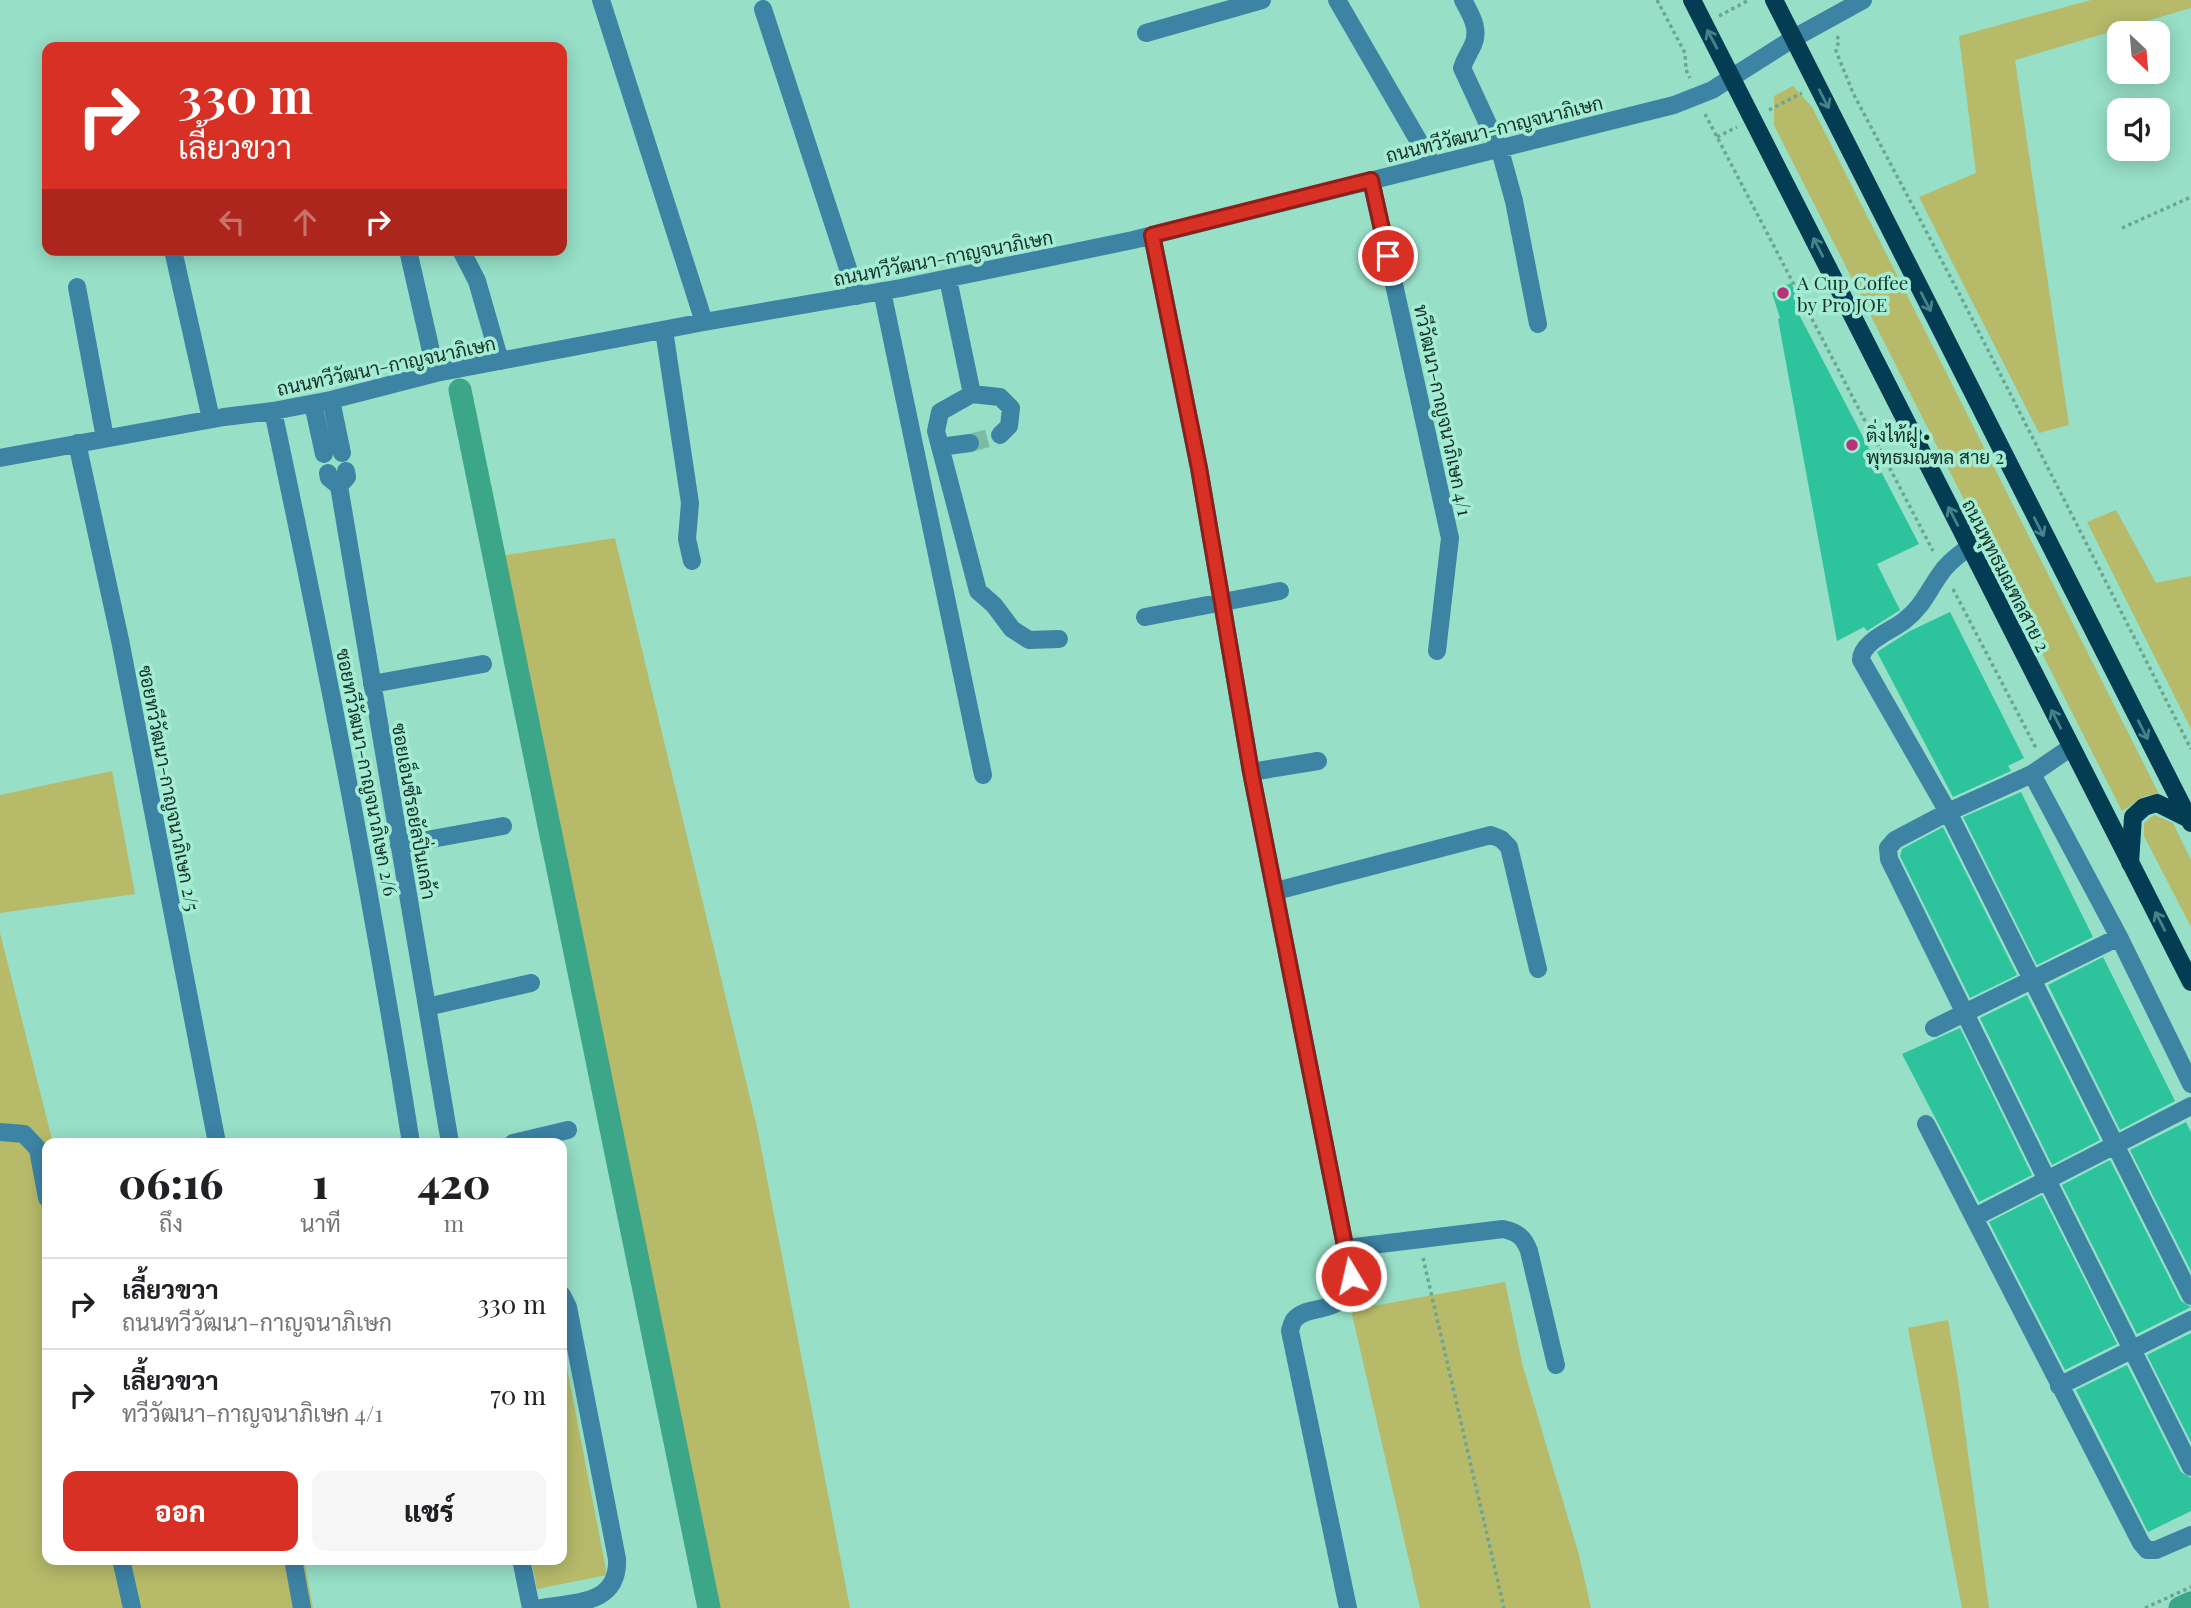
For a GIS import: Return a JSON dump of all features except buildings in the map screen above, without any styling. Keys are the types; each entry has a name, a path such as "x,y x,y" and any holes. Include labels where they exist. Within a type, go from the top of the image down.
{"main road":[{"name":"ถนนพุทธมณฑลสาย 2","path":"1692,0 2191,982"},
{"path":"1774,0 2190,821"},
{"path":"2130,863 2133,817 2144,807 2157,803 2190,821"}],"street":[{"path":"601,0 704,322"},
{"path":"1146,33 1262,0"},
{"path":"1337,0 1432,164"},
{"path":"1463,0 1476,24 1473,46 1465,56 1462,68 1500,150 1514,201 1538,324"},
{"name":"ถนนทวีวัฒนา-กาญจนาภิเษก","path":"0,458 211,419 313,404 436,373 948,279 1152,235 1432,164 1500,150 1674,105 1712,90 1794,38 1864,0"},
{"path":"763,9 857,296"},
{"name":"ทวีวัฒนา-กาญจนาภิเษก 4/1","path":"1371,180 1450,538 1437,651"},
{"path":"1152,235 1196,454 1251,772 1351,1276 1343,1297 1334,1305 1294,1320 1290,1331 1348,1608"},
{"path":"174,256 211,419"},
{"path":"409,256 436,373"},
{"path":"464,256 477,281 500,361"},
{"path":"948,279 972,394"},
{"path":"77,287 105,438"},
{"path":"882,292 983,775"},
{"path":"664,330 690,503 687,539 692,561"},
{"path":"1000,435 1009,426 1011,408 1000,397 972,394 940,412 936,431 978,591 994,605 1012,629 1029,640 1059,639"},
{"name":"ซอยเอ็นซีรอยัลปิ่นเกล้า","path":"331,400 336,468 449,1138"},
{"name":"ซอยเอ็นซีรอยัลปิ่นเกล้า","path":"313,404 336,468"},
{"name":"ซอยทวีวัฒนา-กาญจนาภิเษก 2/6","path":"273,411 324,651 385,978 410,1138"},
{"name":"ซอยทวีวัฒนา-กาญจนาภิเษก 2/5","path":"77,443 120,640 215,1138"},
{"path":"940,447 970,443"},
{"path":"1969,547 1940,574 1919,608 1904,622 1866,647 1861,654 1861,660 1948,812 2033,979 2113,1146 2191,1296"},
{"path":"1145,617 1280,591"},
{"path":"372,684 484,664"},
{"path":"2070,748 2032,774 1948,812 1895,841 1888,848 1889,859 2191,1467"},
{"path":"1251,772 1318,761"},
{"path":"2032,774 2119,937 2191,1084"},
{"path":"399,845 503,826"},
{"path":"1276,891 1491,835 1501,839 1509,847 1538,969"},
{"path":"1934,1028 2119,937"},
{"path":"427,1007 531,984"},
{"path":"1975,1217 2191,1106"},
{"path":"1926,1124 2141,1543 2147,1550 2156,1550 2191,1535"},
{"path":"534,1138 568,1130"},
{"path":"0,1132 24,1134 38,1149 42,1171"},
{"path":"1347,1248 1503,1229 1520,1235 1529,1251 1556,1365"},
{"path":"541,1608 593,1599 610,1589 618,1574 567,1305"},
{"path":"2059,1387 2191,1320"},
{"path":"122,1565 132,1608"},
{"path":"294,1565 302,1608"},
{"path":"521,1565 531,1608"}],"path":[{"path":"1657,0 1685,52 1686,70"},
{"path":"1716,17 1749,0"},
{"path":"1839,40 1836,51 1853,93 1961,297 2191,749"},
{"path":"1772,109 1800,93"},
{"path":"2122,228 2191,197"},
{"path":"1418,1239 1504,1608"},
{"path":"2145,1608 2191,1587"}],"green space":[{"path":"2091,0 2191,0 2191,8 2147,21 2107,21 2107,33 2015,60 2069,425 2039,433 1919,197 1976,173 1959,36"},
{"path":"1793,86 1812,107 2159,794 2145,796 2122,811 1774,125 1774,96"},
{"path":"2116,510 2156,583 2191,576 2191,729 2087,522"},
{"path":"615,538 757,1127 850,1608 706,1608 488,558"},
{"path":"112,771 135,894 0,913 0,795"},
{"path":"2154,815 2173,823 2191,860 2191,927 2144,836 2144,823"},
{"path":"0,933 52,1138 42,1138 42,1565 305,1565 313,1608 0,1608"},
{"path":"1505,1282 1523,1367 1579,1555 1591,1608 1420,1608 1351,1310"},
{"path":"1948,1320 1989,1608 1962,1608 1908,1328"},
{"path":"567,1368 607,1575 537,1589 532,1565 567,1565"}],"waterway":[{"path":"460,390 709,1608"},
{"path":"2180,1608 2191,1603"}],"tunnel":[{"path":"970,443 1000,435"}],"place":[{"name":"A Cup Coffee by Pro JOE","path":"1783,293"},
{"name":"ติ่งไท้ฝู • พุทธมณฑล สาย 2","path":"1852,445"}],"route":[{"path":"1351,1276 1251,772 1199,468 1152,235 1371,180 1388,256"}]}
